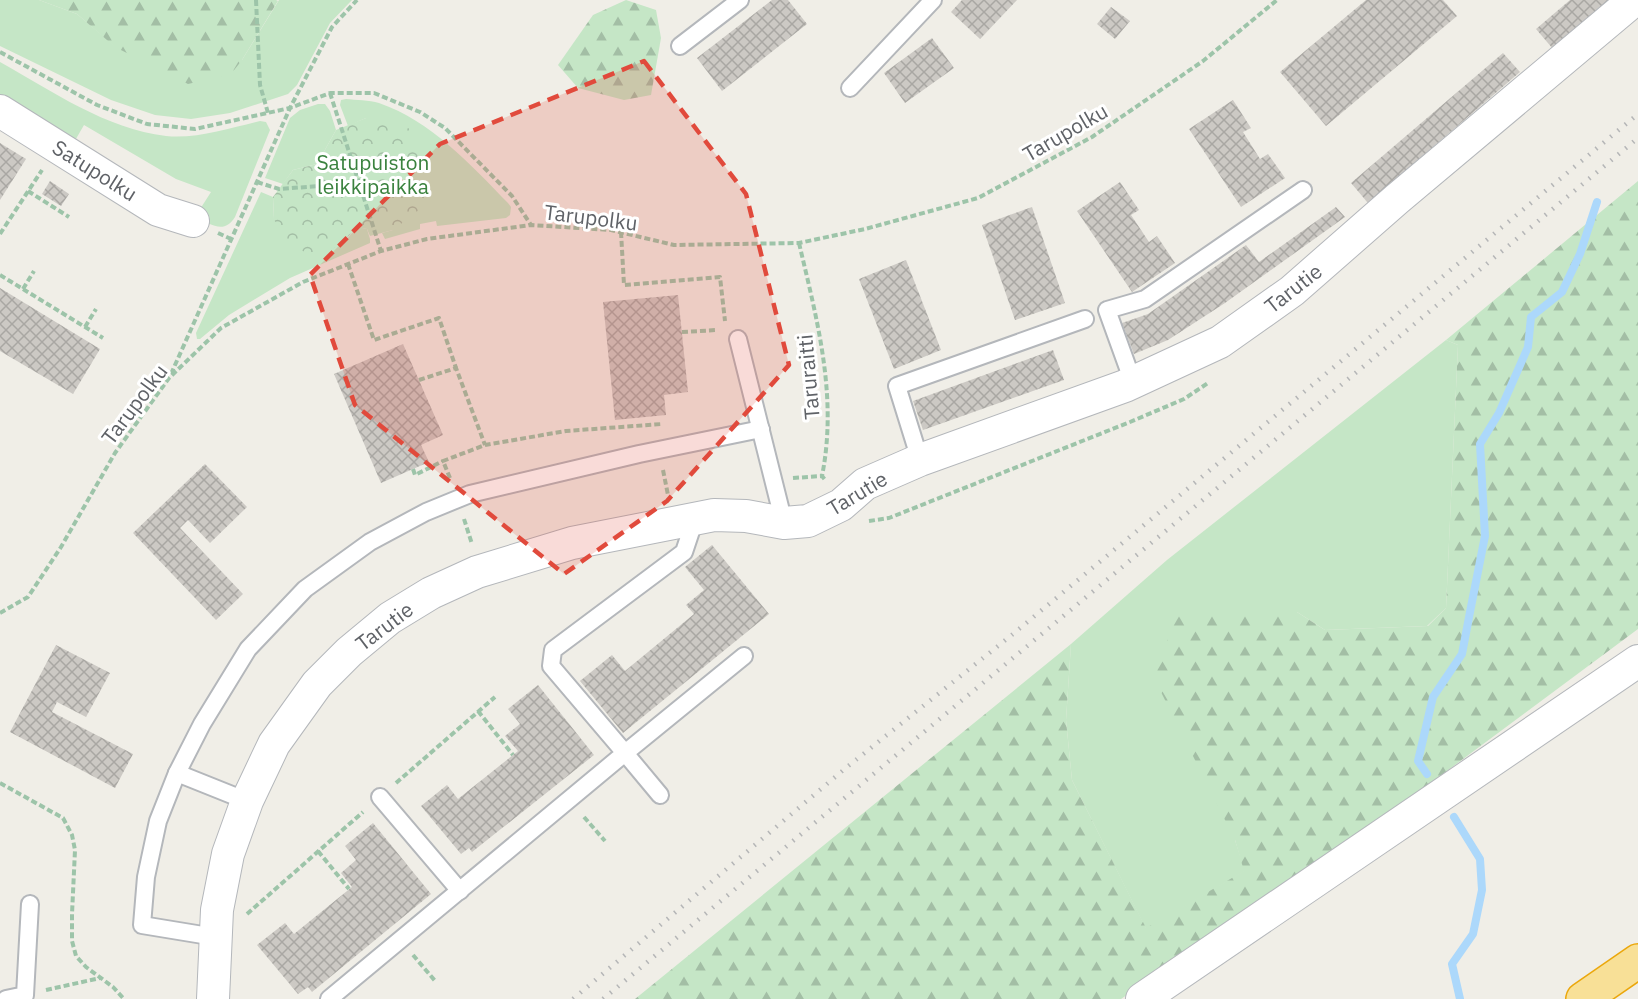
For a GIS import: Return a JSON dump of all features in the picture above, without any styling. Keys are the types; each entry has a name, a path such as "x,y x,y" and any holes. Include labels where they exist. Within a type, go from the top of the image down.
{"highway":[{"path":"1583,999 1638,961"}],"street":[{"name":"Tarutie","path":"213,999 217,910 228,854 246,801 274,744 317,684 390,618 431,593 477,572 524,556 682,512 746,516 784,523 808,521 841,505 865,484 920,460 1133,382 1220,342 1292,291 1397,199 1634,0"},
{"name":"Satupolku","path":"0,111 158,210 193,221"},
{"path":"1142,999 1638,660"}],"lane":[{"path":"680,46 740,0"},
{"path":"850,88 933,0"},
{"path":"1133,382 1107,310 1145,299 1303,190"},
{"path":"920,460 897,386 1085,319"},
{"path":"732,333 761,429 784,523"},
{"path":"215,937 142,925 146,877 158,821 177,773 202,724 248,649 305,589 370,542 458,498 493,488 761,429"},
{"path":"660,795 551,666 553,650 684,552 682,512"},
{"path":"329,999 744,656"},
{"path":"177,773 246,801"},
{"path":"380,797 460,891"},
{"path":"6,999 25,995 30,904"}],"path":[{"path":"256,0 260,85 268,113"},
{"path":"169,378 290,108 332,27 357,0"},
{"name":"Tarupolku","path":"0,613 28,597 62,547 115,453 169,378 221,328 303,282 381,251 427,239 531,225 611,230 674,245 799,243 865,229 978,198 1092,136 1203,62 1277,0"},
{"path":"0,52 97,105 147,124 195,129 290,108 330,93 374,93 420,112 445,128 512,196 531,225"},
{"path":"330,93 381,251"},
{"path":"0,234 57,146"},
{"path":"257,182 279,189 360,183"},
{"path":"28,191 69,217"},
{"path":"621,232 624,285 720,277 732,333"},
{"name":"Taruraitti","path":"799,243 820,334 827,389 828,446 822,476"},
{"path":"348,264 374,339 439,318 485,445"},
{"path":"23,289 34,271"},
{"path":"0,275 103,338"},
{"path":"85,327 96,309"},
{"path":"682,332 717,329 720,340"},
{"path":"419,380 456,368"},
{"path":"413,469 415,475 485,445 566,431 670,424"},
{"path":"660,450 682,512"},
{"path":"444,461 475,553"},
{"path":"774,482 822,476 841,505"},
{"path":"215,937 232,927 495,697"},
{"path":"478,711 513,755"},
{"path":"0,783 63,818 72,835 75,850 72,942 76,957 124,999"},
{"path":"570,800 605,841"},
{"path":"318,851 349,890"},
{"path":"401,940 436,982"},
{"path":"25,995 101,978"}],"highlighted area":[{"path":"644,61 746,194 789,365 667,501 564,574 355,405 310,275 440,144"}],"green space":[{"path":"0,0 39,0 77,14 116,47 242,60 279,0 352,0 330,23 297,85 288,94 230,113 191,119 155,115 111,100 0,46"},
{"path":"39,0 278,1 231,74 188,84 115,47 77,14"},
{"path":"626,0 656,10 661,38 651,95 624,100 578,88 558,65 593,15"},
{"path":"0,62 80,107 122,126 144,132 178,137 260,121 266,122 270,130 235,217 222,227 195,217 211,192 176,179 84,125 73,144 0,96"},
{"path":"341,100 379,103 398,111 433,132 508,203 511,207 510,215 506,218 437,226 436,221 420,224 420,229 385,239 382,233 393,230 366,118 348,126 340,105"},
{"path":"325,104 330,111 336,130 317,164 293,170 283,184 265,178 290,118 300,110"},
{"name":"Satupuiston leikkipaikka","path":"366,118 403,122 422,144 428,173 423,207 393,230 370,236 367,229 357,227 330,250 316,254 302,251 283,242 274,219 273,197 293,170 317,164 336,130"},
{"path":"1638,181 1638,629 1389,814 1121,999 635,999 1071,644 1066,720 1072,780 1146,928 1244,871 1235,840 1153,676 1177,616 1297,612 1325,630 1428,626 1446,608 1458,345 1446,340"},
{"path":"261,192 273,197 274,219 347,239 357,227 367,229 370,243 290,278 229,315 197,339 196,333"},
{"path":"1446,340 1458,345 1446,608 1427,626 1325,630 1297,612 1235,840 1245,871 1146,929 1072,780 1066,720 1071,644 1167,560"}],"building":[{"path":"772,0 788,0 807,24 722,91 697,58"},
{"path":"962,0 1017,0 980,39 951,12"},
{"path":"1366,0 1443,0 1457,16 1326,126 1280,72"},
{"path":"1570,0 1610,0 1553,49 1536,29"},
{"path":"1111,7 1130,21 1115,39 1097,24"},
{"path":"932,38 954,68 905,103 884,73"},
{"path":"1503,53 1520,72 1368,203 1351,183"},
{"path":"1233,100 1251,128 1243,132 1260,159 1268,154 1285,178 1241,207 1189,129"},
{"path":"0,143 26,159 0,200"},
{"path":"50,181 69,194 61,206 42,194"},
{"path":"1120,182 1139,210 1131,215 1149,242 1157,236 1175,263 1132,292 1077,211"},
{"path":"1032,207 1065,303 1015,320 982,225"},
{"path":"1336,207 1345,217 1225,303 1168,340 1134,354 1122,323 1148,314 1246,245 1259,262"},
{"path":"906,260 941,350 894,369 859,279"},
{"path":"0,288 100,349 73,394 0,351"},
{"path":"678,295 688,392 664,395 666,415 615,420 603,302"},
{"path":"403,344 443,435 421,445 429,462 381,483 334,374"},
{"path":"1053,350 1064,380 923,430 913,401"},
{"path":"205,464 247,507 210,543 188,520 180,528 243,594 216,620 133,533"},
{"path":"712,545 769,614 623,733 580,681 612,655 625,671 694,614 686,605 704,590 685,567"},
{"path":"56,645 110,673 86,717 57,702 52,712 133,754 115,788 10,732"},
{"path":"538,685 594,755 472,852 469,848 461,854 421,806 447,785 458,799 518,751 505,736 520,724 508,709"},
{"path":"373,823 431,894 312,992 308,987 298,994 257,945 285,923 294,934 352,887 341,873 356,860 345,846"}],"waterway":[{"path":"1427,774 1418,761 1433,697 1462,654 1485,536 1480,444 1499,413 1528,347 1531,317 1562,292 1580,254 1597,202"},
{"path":"1454,817 1480,859 1482,890 1473,934 1452,964 1460,999"}],"railway":[{"path":"573,999 847,767 1013,634 1638,114"},
{"path":"603,999 1638,138"}]}
